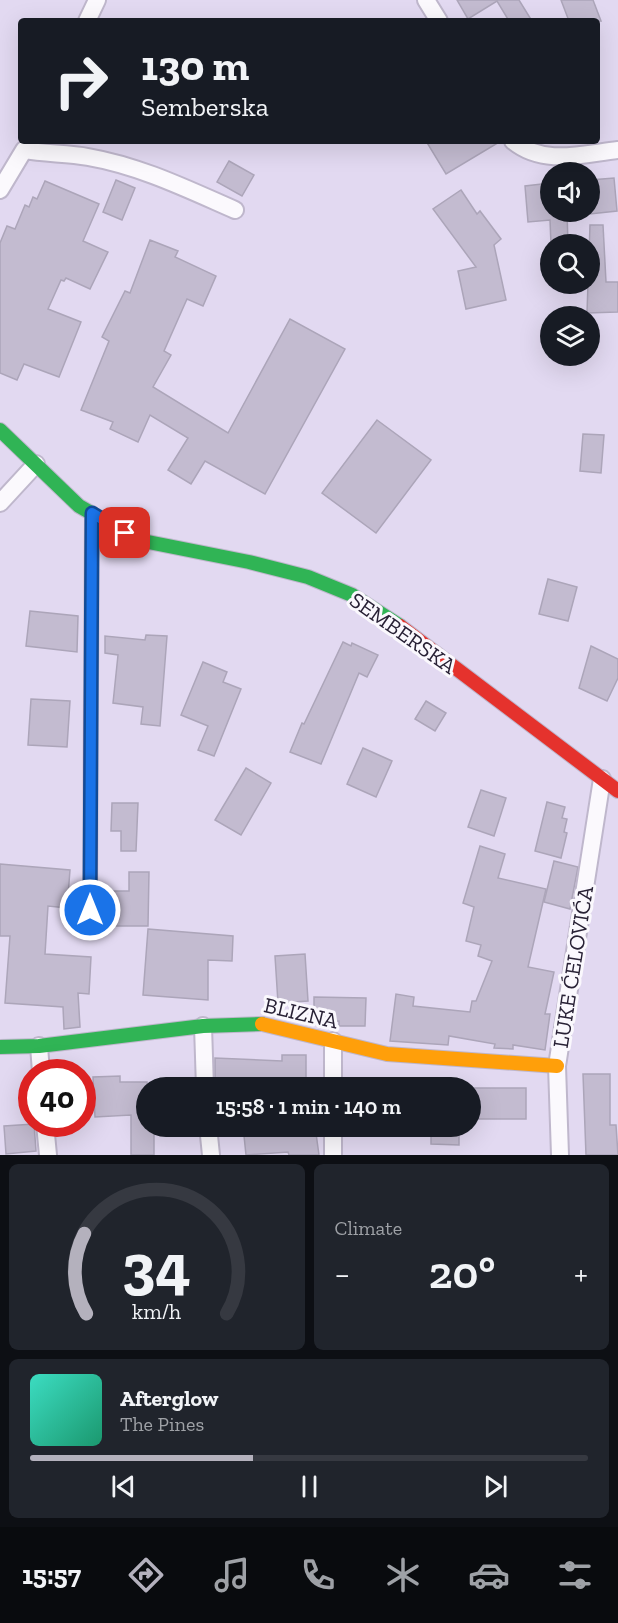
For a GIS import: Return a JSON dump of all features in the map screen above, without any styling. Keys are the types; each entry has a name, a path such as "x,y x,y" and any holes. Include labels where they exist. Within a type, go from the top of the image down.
{"street":[{"path":"88,18 97,0"},
{"path":"426,0 437,18"},
{"path":"517,144 526,152 546,157 618,150"},
{"path":"0,190 27,145 44,154 88,156 150,174 234,210"},
{"name":"SEMBERSKA","path":"0,430 79,506 138,540 308,577 352,595 397,624 618,791"},
{"path":"0,503 36,464"},
{"path":"90,910 92,513"},
{"name":"LUKE ĆELOVIĆA","path":"560,1155 557,1066 602,779"},
{"name":"BLIZNA","path":"0,1047 39,1046 203,1026 256,1022 387,1054 557,1066"},
{"path":"203,1026 205,1077"},
{"path":"333,1041 333,1077"},
{"path":"39,1046 40,1059"},
{"path":"46,1137 48,1155"},
{"path":"209,1137 211,1155"},
{"path":"333,1137 333,1155"}],"building":[{"path":"457,0 519,0 530,18 507,18 497,1 467,18"},
{"path":"561,0 593,0 600,18 568,18"},
{"path":"428,144 496,144 446,174"},
{"path":"229,161 254,175 242,196 217,182"},
{"path":"614,178 617,211 600,213 600,179"},
{"path":"116,180 135,188 122,220 103,212"},
{"path":"45,181 99,204 83,241 108,252 90,289 66,278 64,281 61,280 48,309 81,322 59,377 24,364 17,380 0,373 0,243 7,226 15,229 25,205 29,207 33,197 37,199"},
{"path":"540,184 540,221 528,222 525,186"},
{"path":"461,190 477,214 480,211 501,239 494,245 506,300 466,309 458,271 476,267 433,209"},
{"path":"550,222 567,222 568,234 551,234"},
{"path":"590,225 603,225 606,282 618,282 618,312 600,313 600,306 587,306 588,294 600,294 600,234 590,234"},
{"path":"150,240 178,251 175,257 216,276 203,306 187,299 164,351 171,355 153,387 228,433 290,319 345,349 265,494 205,461 191,484 168,470 188,438 150,415 138,442 110,429 113,422 81,410 109,341 102,337 125,291 130,293"},
{"path":"377,420 431,460 376,533 322,493"},
{"path":"583,434 604,435 601,473 580,471"},
{"path":"548,579 577,587 568,621 539,614"},
{"path":"30,611 78,616 77,652 26,646"},
{"path":"146,635 167,636 160,726 141,724 143,707 113,703 118,655 105,653 105,636 145,640"},
{"path":"343,642 351,646 352,643 378,655 367,677 359,673 321,764 290,752"},
{"path":"591,646 618,659 618,678 607,701 579,688"},
{"path":"203,662 227,672 223,682 241,689 214,756 198,750 208,726 181,715"},
{"path":"31,699 70,701 67,747 28,745"},
{"path":"426,701 446,713 435,731 415,719"},
{"path":"363,748 392,761 376,797 347,784"},
{"path":"246,768 271,783 241,835 215,820"},
{"path":"481,790 506,798 494,836 468,827"},
{"path":"547,802 565,807 562,818 567,819 564,832 567,833 561,858 535,851"},
{"path":"112,803 138,803 136,851 121,851 121,831 111,831"},
{"path":"480,846 505,854 498,878 546,889 528,967 554,972 545,1014 550,1014 545,1050 513,1045 513,1049 494,1048 495,1044 449,1036 448,1045 390,1041 396,994 414,997 413,1006 470,1012 472,1001 476,1001 492,961 478,956 481,945 466,941 474,907 463,903"},
{"path":"554,861 578,867 570,909 544,902"},
{"path":"0,864 70,870 67,908 48,906 45,954 91,957 89,994 78,993 80,1027 64,1029 63,1007 5,1003 10,936 0,936"},
{"path":"129,872 149,872 148,926 114,926 114,891 129,891"},
{"path":"148,929 233,936 232,961 208,960 208,1000 143,995"},
{"path":"305,954 308,1001 278,1003 275,956"},
{"path":"314,997 366,998 365,1026 339,1026 339,1021 314,1022"},
{"path":"282,1055 306,1055 306,1077 215,1077 215,1058 282,1061"},
{"path":"583,1074 610,1074 610,1125 616,1125 618,1155 586,1155"},
{"path":"120,1076 120,1082 136,1082 136,1137 154,1137 154,1155 131,1155 131,1115 96,1117 96,1077"},
{"path":"481,1088 526,1088 526,1119 481,1119"},
{"path":"18,1125 18,1137 35,1137 36,1151 6,1154 4,1126"},
{"path":"244,1137 317,1137 319,1155 289,1155 288,1152 246,1155"},
{"path":"431,1137 459,1137 459,1145 431,1144"}],"traffic: fast":[{"path":"0,430 79,506 138,540 249,562 308,577 352,595 400,626"},
{"path":"0,1047 39,1046 203,1026 262,1024"}],"traffic: slow":[{"path":"91,684 92,513"},
{"path":"262,1024 387,1054 557,1066"}],"traffic: jam":[{"path":"400,626 618,791"},
{"path":"90,910 91,684"}],"route":[{"path":"90,910 92,513 125,533"}]}
